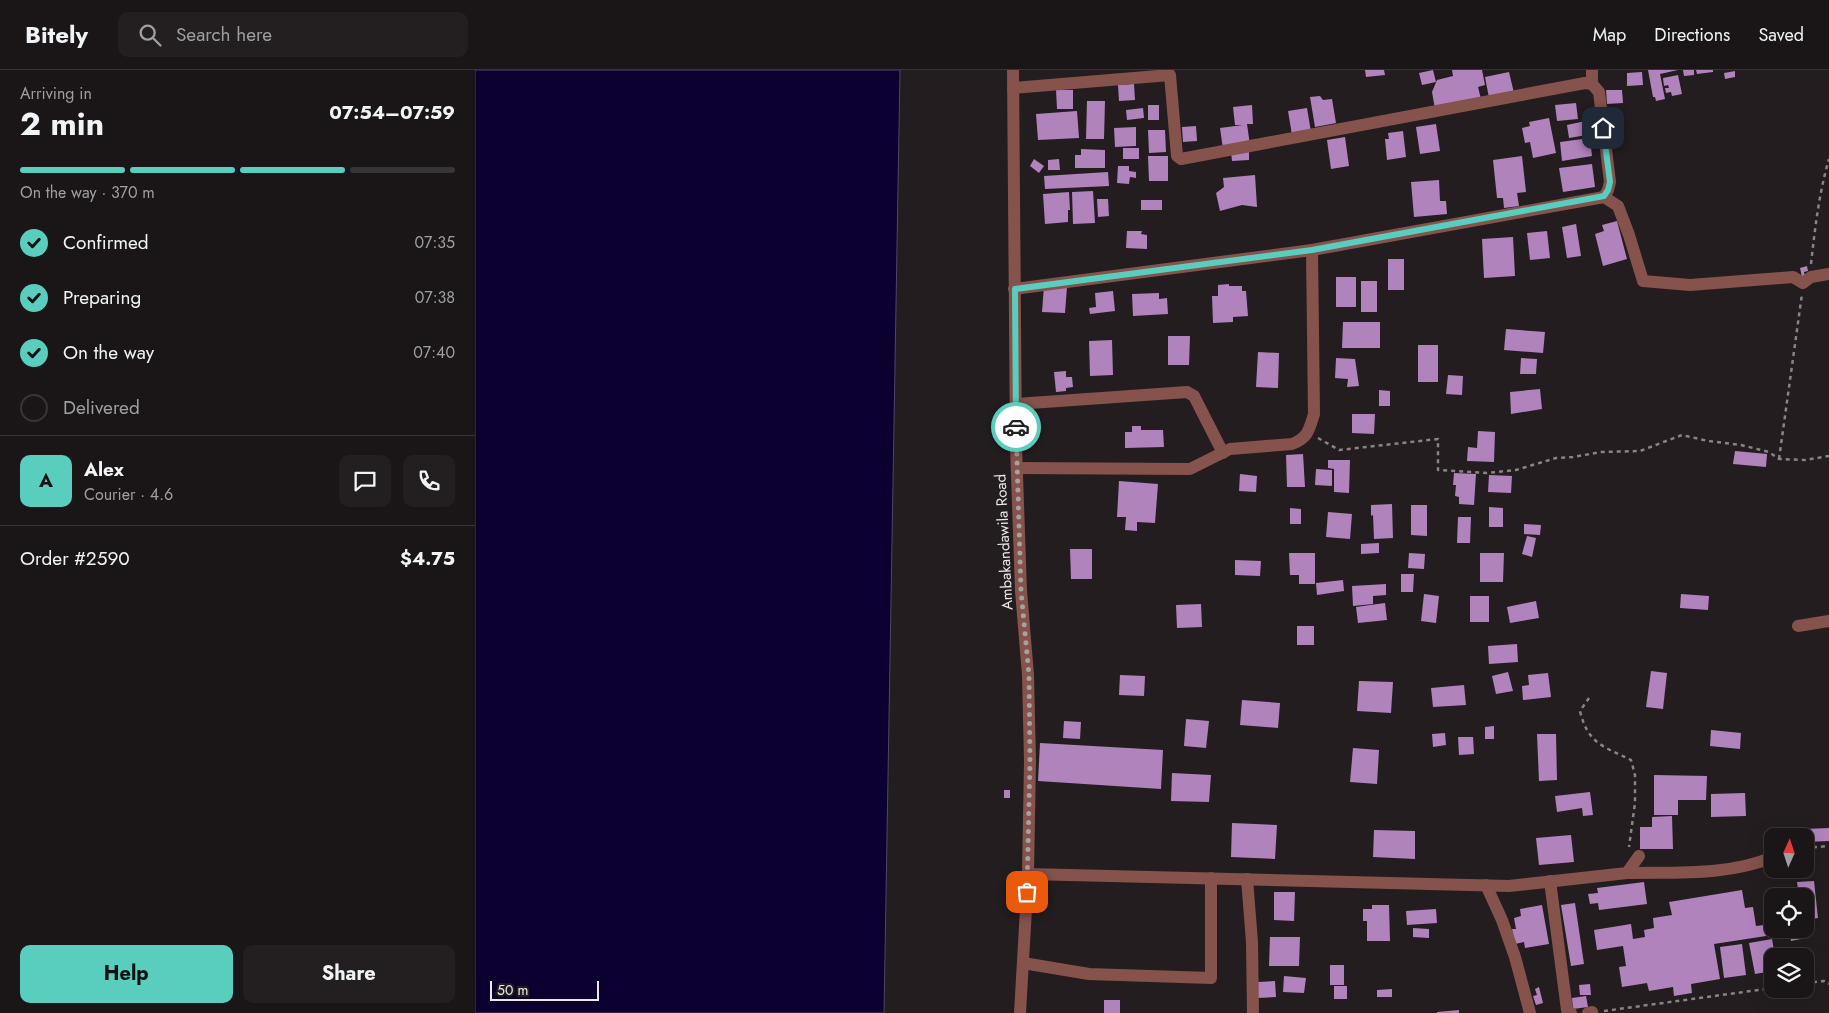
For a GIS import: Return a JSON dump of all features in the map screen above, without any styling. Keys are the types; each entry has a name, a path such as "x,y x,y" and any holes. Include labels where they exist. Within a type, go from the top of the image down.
{"street":[{"name":"Ambakandawila Road","path":"1013,70 1017,468 1021,591 1029,675 1030,761 1028,874 1020,1013"},
{"path":"1592,70 1592,84"},
{"path":"1013,88 1170,73 1177,156 1181,159 1585,82 1592,84 1599,92 1610,182 1604,196 1312,250 1015,289"},
{"path":"1604,196 1618,206 1643,281 1690,285 1793,277 1807,280 1829,274"},
{"path":"1017,468 1190,469 1231,449 1292,444 1301,441 1308,432 1314,414 1312,250"},
{"path":"1016,404 1187,392 1194,396 1223,453"},
{"path":"1798,626 1829,621"},
{"path":"1627,873 1633,854"},
{"path":"1028,874 1509,886 1627,873 1726,870 1764,861"},
{"path":"1023,964 1089,974 1211,978 1211,878"},
{"path":"1247,879 1252,942 1253,1013"},
{"path":"1550,881 1567,1010 1571,1013"},
{"path":"1486,885 1502,920 1515,957 1530,1013"}],"path":[{"path":"1779,459 1814,231 1823,180 1829,159"},
{"path":"1308,432 1339,450 1438,439 1439,470 1487,473 1516,470 1557,458 1601,452 1640,451 1683,435 1708,441 1741,445 1769,452 1779,459 1805,460 1829,456"},
{"path":"1589,698 1580,711 1584,726 1596,742 1631,760 1635,775 1633,854"},
{"path":"1814,847 1829,846"},
{"path":"1814,982 1829,980"},
{"path":"1824,981 1829,984"},
{"path":"1592,1012 1764,989"}],"shaded area":[{"path":"475,70 900,70 884,1013 475,1013"}],"building":[{"path":"1365,70 1384,70 1385,75 1366,77"},
{"path":"1433,70 1436,82 1422,85 1419,73"},
{"path":"1452,70 1482,70 1485,85 1478,87 1481,99 1435,109 1432,92 1437,80 1453,76"},
{"path":"1648,70 1678,70 1660,74 1665,99 1656,101 1655,97 1653,97"},
{"path":"1683,70 1694,70 1694,75 1684,76"},
{"path":"1696,70 1713,70 1713,72 1697,74"},
{"path":"1735,71 1735,77 1725,79 1724,73"},
{"path":"1509,72 1514,93 1489,98 1485,77"},
{"path":"1642,72 1643,85 1627,86 1627,73"},
{"path":"1678,75 1682,94 1672,96 1671,92 1666,93 1665,88 1669,88 1668,85 1664,86 1663,78"},
{"path":"1134,84 1135,100 1119,101 1118,85"},
{"path":"1056,90 1073,90 1073,109 1057,109"},
{"path":"1606,90 1622,90 1623,103 1607,104"},
{"path":"1320,96 1323,100 1332,99 1336,123 1315,127 1310,97"},
{"path":"1087,101 1105,101 1104,139 1086,139"},
{"path":"1576,103 1578,119 1557,121 1555,105"},
{"path":"1148,105 1159,105 1159,120 1148,120"},
{"path":"1252,105 1253,124 1247,124 1250,145 1223,149 1220,128 1243,125 1235,125 1233,107"},
{"path":"1143,108 1144,118 1127,120 1126,110"},
{"path":"1307,108 1311,132 1292,135 1288,111"},
{"path":"1077,111 1079,138 1038,140 1036,114"},
{"path":"1549,118 1556,153 1533,158 1530,142 1525,143 1522,128 1530,126 1529,122"},
{"path":"1590,120 1593,134 1569,138 1567,125"},
{"path":"1436,124 1440,151 1420,154 1416,127"},
{"path":"1196,126 1197,141 1183,142 1182,127"},
{"path":"1136,127 1136,146 1115,147 1114,128"},
{"path":"1148,130 1165,130 1166,152 1149,153"},
{"path":"1403,131 1406,157 1387,160 1385,139 1389,139 1388,133"},
{"path":"1345,137 1349,166 1331,169 1327,140"},
{"path":"1590,138 1592,156 1562,161 1560,142"},
{"path":"1123,148 1139,148 1139,159 1123,159"},
{"path":"1081,149 1105,150 1105,168 1075,168 1075,155 1081,155"},
{"path":"1249,150 1249,160 1232,161 1231,151"},
{"path":"1148,156 1168,156 1168,181 1149,181"},
{"path":"1522,156 1526,192 1517,193 1519,206 1504,208 1503,198 1497,198 1493,160"},
{"path":"1034,159 1044,166 1039,173 1030,166"},
{"path":"1059,159 1060,170 1048,170 1048,160"},
{"path":"1592,164 1595,187 1563,192 1559,168"},
{"path":"1118,166 1129,166 1129,171 1136,172 1136,178 1130,177 1129,184 1117,183"},
{"path":"1108,172 1109,186 1045,189 1044,176"},
{"path":"1255,175 1257,207 1242,205 1220,211 1216,193 1224,187 1223,178"},
{"path":"1439,180 1440,201 1446,201 1447,214 1414,217 1411,182"},
{"path":"1093,191 1095,223 1073,224 1072,192"},
{"path":"1069,192 1070,210 1068,210 1068,222 1045,224 1043,194"},
{"path":"1097,199 1108,199 1109,216 1098,217"},
{"path":"1141,200 1162,200 1162,210 1141,210"},
{"path":"1617,221 1627,259 1603,266 1595,234 1604,231 1602,225"},
{"path":"1576,224 1581,256 1567,258 1562,227"},
{"path":"1127,231 1142,231 1141,234 1147,235 1147,249 1126,248"},
{"path":"1547,231 1550,258 1530,260 1527,233"},
{"path":"1513,237 1515,276 1484,278 1482,239"},
{"path":"1388,259 1404,259 1404,290 1388,290"},
{"path":"1807,266 1808,271 1804,272 1805,276 1802,277 1800,268"},
{"path":"1336,277 1356,277 1356,307 1336,307"},
{"path":"1361,281 1377,281 1377,312 1361,312"},
{"path":"1229,284 1229,286 1242,286 1242,291 1246,291 1248,316 1233,317 1233,322 1213,323 1212,296 1218,296 1218,285"},
{"path":"1044,286 1067,287 1065,313 1042,312"},
{"path":"1113,291 1115,311 1090,314 1089,308 1096,307 1095,293"},
{"path":"1159,293 1159,299 1167,298 1168,314 1133,316 1132,294"},
{"path":"1343,322 1380,322 1380,348 1342,348"},
{"path":"1506,329 1545,332 1543,353 1504,350"},
{"path":"1168,336 1190,336 1189,365 1168,365"},
{"path":"1112,340 1113,375 1090,376 1089,341"},
{"path":"1418,345 1438,345 1438,382 1418,382"},
{"path":"1258,352 1279,353 1278,388 1256,387"},
{"path":"1336,358 1355,359 1359,386 1347,387 1348,379 1335,378"},
{"path":"1521,358 1537,359 1536,374 1520,374"},
{"path":"1066,371 1066,377 1072,377 1073,387 1066,388 1066,391 1056,392 1054,372"},
{"path":"1448,375 1463,376 1462,395 1446,394"},
{"path":"1540,389 1542,409 1511,414 1510,392"},
{"path":"1379,390 1390,391 1390,406 1379,406"},
{"path":"1352,414 1375,414 1374,434 1352,433"},
{"path":"1132,426 1141,426 1141,430 1163,430 1164,447 1125,448 1125,432 1132,432"},
{"path":"1478,431 1495,432 1494,462 1467,461 1468,447 1477,448"},
{"path":"1735,451 1767,454 1766,467 1733,464"},
{"path":"1303,454 1305,487 1287,487 1286,455"},
{"path":"1328,460 1350,460 1349,493 1334,492 1334,469 1328,468"},
{"path":"1316,469 1332,470 1332,486 1315,485"},
{"path":"1454,473 1476,474 1474,505 1459,504 1459,497 1455,496 1456,485 1453,485"},
{"path":"1240,474 1257,476 1256,492 1239,491"},
{"path":"1489,475 1512,476 1511,493 1488,492"},
{"path":"1119,481 1158,484 1155,523 1137,522 1137,531 1125,530 1126,517 1117,517"},
{"path":"1392,504 1393,538 1374,539 1371,505"},
{"path":"1411,505 1427,505 1427,536 1411,535"},
{"path":"1489,507 1503,508 1503,527 1489,527"},
{"path":"1290,508 1301,509 1301,524 1290,524"},
{"path":"1328,512 1352,514 1350,539 1326,537"},
{"path":"1458,517 1471,517 1470,543 1457,543"},
{"path":"1524,524 1541,525 1540,535 1524,534"},
{"path":"1527,536 1536,538 1532,557 1522,554"},
{"path":"1379,543 1379,553 1361,554 1361,544"},
{"path":"1070,549 1092,549 1092,579 1071,579"},
{"path":"1289,553 1315,553 1315,584 1299,584 1299,575 1290,575"},
{"path":"1409,553 1425,554 1424,569 1408,568"},
{"path":"1480,553 1504,553 1503,582 1480,582"},
{"path":"1235,560 1261,561 1260,576 1235,575"},
{"path":"1401,574 1414,574 1413,592 1401,592"},
{"path":"1343,580 1344,591 1317,595 1316,583"},
{"path":"1386,584 1386,595 1373,596 1373,604 1353,606 1352,586"},
{"path":"1424,594 1439,596 1436,623 1421,621"},
{"path":"1681,594 1709,596 1708,610 1680,608"},
{"path":"1470,596 1489,596 1489,622 1470,622"},
{"path":"1536,601 1539,618 1510,623 1507,607"},
{"path":"1385,603 1387,620 1358,623 1356,607"},
{"path":"1201,604 1202,627 1177,628 1176,605"},
{"path":"1297,626 1314,626 1314,645 1297,645"},
{"path":"1517,644 1518,662 1489,664 1488,646"},
{"path":"1651,671 1667,673 1663,709 1646,707"},
{"path":"1508,672 1513,691 1496,694 1492,676"},
{"path":"1548,673 1551,697 1523,700 1522,686 1529,685 1528,675"},
{"path":"1120,675 1145,676 1144,696 1119,695"},
{"path":"1359,681 1393,682 1391,713 1357,711"},
{"path":"1464,685 1466,705 1433,707 1431,688"},
{"path":"1242,700 1280,703 1278,728 1240,725"},
{"path":"1186,719 1209,721 1206,748 1184,746"},
{"path":"1064,721 1081,722 1080,739 1063,738"},
{"path":"1494,726 1494,739 1485,739 1485,727"},
{"path":"1711,730 1741,733 1740,749 1710,746"},
{"path":"1445,733 1446,745 1433,747 1432,734"},
{"path":"1537,734 1556,734 1557,780 1539,781"},
{"path":"1458,737 1473,737 1474,754 1459,755"},
{"path":"1040,743 1163,750 1161,789 1038,781"},
{"path":"1353,748 1379,750 1377,784 1350,782"},
{"path":"1172,773 1211,775 1209,802 1171,801"},
{"path":"1654,775 1707,776 1706,800 1678,800 1678,815 1654,815"},
{"path":"1004,790 1010,790 1010,798 1004,798"},
{"path":"1590,792 1593,815 1583,816 1582,808 1557,812 1555,796"},
{"path":"1745,793 1746,816 1711,817 1711,794"},
{"path":"1672,816 1673,849 1640,849 1640,827 1652,827 1652,817"},
{"path":"1232,823 1277,825 1275,859 1231,857"},
{"path":"1829,828 1829,841 1814,842 1814,829"},
{"path":"1374,830 1415,831 1415,859 1373,857"},
{"path":"1571,835 1574,862 1539,865 1536,838"},
{"path":"1814,881 1818,918 1814,919 1814,888 1798,888 1797,882"},
{"path":"1644,882 1647,904 1599,910 1598,903 1590,904 1588,894 1598,893 1597,888"},
{"path":"1742,890 1745,908 1753,907 1756,926 1764,925 1764,936 1714,944 1720,979 1691,984 1692,993 1674,996 1673,987 1649,991 1647,983 1622,987 1619,967 1626,966 1623,946 1597,950 1594,930 1631,924 1633,939 1645,937 1644,930 1654,928 1653,918 1672,915 1669,902"},
{"path":"1274,892 1295,892 1294,921 1274,920"},
{"path":"1575,903 1584,964 1571,966 1561,905"},
{"path":"1372,905 1389,905 1390,941 1367,941 1367,921 1363,921 1363,909 1372,909"},
{"path":"1542,905 1549,944 1525,948 1524,942 1515,944 1512,929 1516,929 1514,918 1521,916 1520,909"},
{"path":"1436,909 1437,923 1407,925 1406,911"},
{"path":"1413,928 1429,929 1429,938 1413,937"},
{"path":"1270,937 1300,937 1299,966 1269,966"},
{"path":"1790,938 1801,938 1801,939 1791,941"},
{"path":"1772,939 1774,948 1764,948 1764,972 1755,974 1749,943"},
{"path":"1742,944 1746,975 1724,978 1720,947"},
{"path":"1330,965 1344,965 1344,985 1330,985"},
{"path":"1284,976 1306,978 1304,993 1283,992"},
{"path":"1275,981 1276,997 1258,998 1258,982"},
{"path":"1590,984 1591,995 1580,995 1579,985"},
{"path":"1334,986 1347,986 1347,999 1334,999"},
{"path":"1539,987 1543,1003 1536,1005 1533,996 1537,995 1535,989"},
{"path":"1392,989 1392,997 1377,997 1377,990"},
{"path":"1586,996 1588,1007 1573,1009 1572,998"},
{"path":"1104,1000 1120,1000 1120,1013 1104,1013"},
{"path":"1459,1010 1459,1013 1437,1013 1437,1012"}],"way so far":[{"path":"1016,427 1021,591 1029,675 1030,761 1027,892"}],"route":[{"path":"1016,427 1015,289 1312,250 1604,196 1610,182 1603,128"}]}
